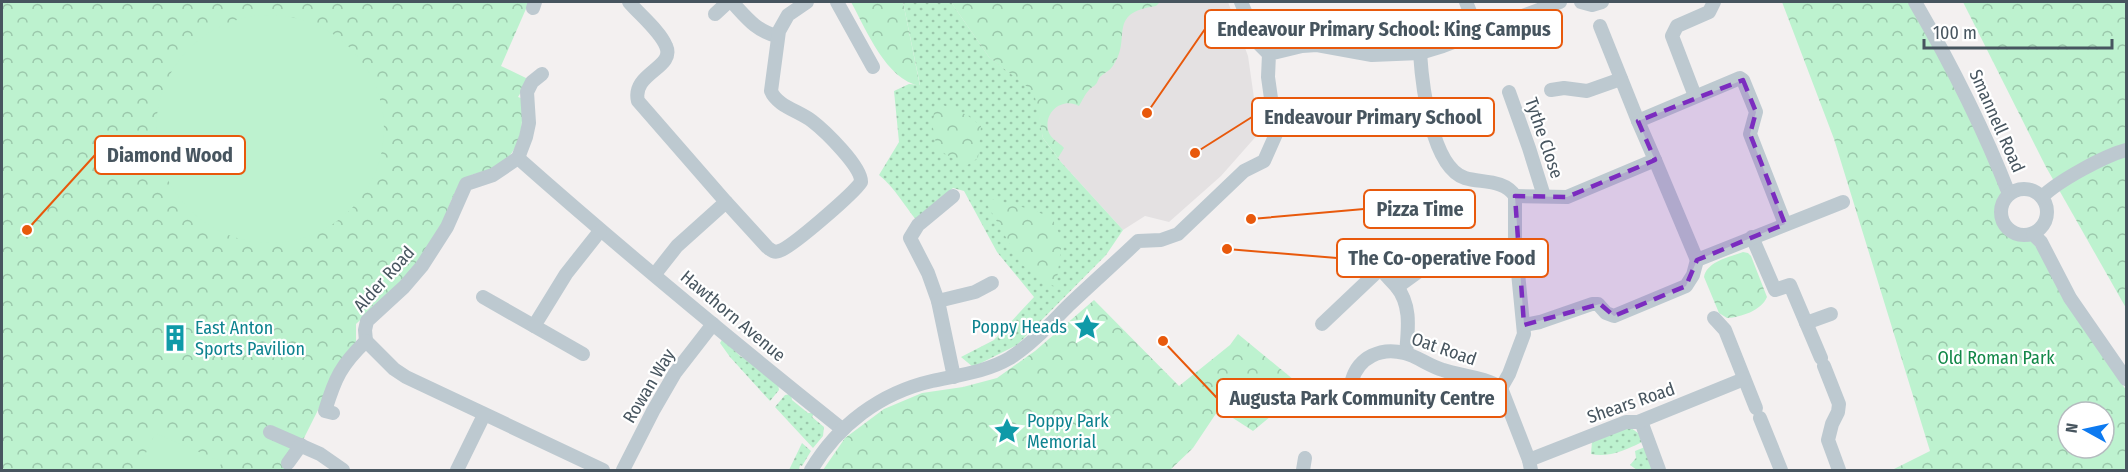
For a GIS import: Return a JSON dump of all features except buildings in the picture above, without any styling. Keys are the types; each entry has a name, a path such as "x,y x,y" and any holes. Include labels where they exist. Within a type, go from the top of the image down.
{"street":[{"path":"629,2 660,36 667,49 662,64 641,82 637,92 638,101 767,247 778,252 812,227 861,182 861,177 854,165 825,132 772,94 770,83 777,36 788,15 807,2"},
{"path":"715,14 730,2 753,25 777,36"},
{"path":"837,2 873,67"},
{"path":"811,471 842,429 873,405 898,392 930,381 988,369 1012,357 1138,241 1161,240 1178,234 1244,171 1264,161 1276,134 1268,77 1269,54 1259,44 1241,2"},
{"path":"1466,2 1478,33"},
{"path":"1269,54 1317,45 1372,55 1419,53 1560,2"},
{"path":"1581,2 1592,5 1602,2"},
{"path":"1695,96 1672,36 1677,26 1709,12 1714,2"},
{"name":"Smannell Road","path":"1915,2 1950,63 1990,146 2009,194"},
{"path":"1524,325 1540,322 1592,304 1598,304 1606,314 1614,316 1686,286 1693,275 1696,260 1600,26"},
{"path":"1419,53 1430,121 1449,165 1460,176 1502,185 1512,190 1515,196 1516,260 1524,325 1522,342 1502,388 1530,465"},
{"path":"518,158 528,129 526,97 528,87 542,74"},
{"path":"1551,90 1564,88 1587,91 1621,78"},
{"path":"1638,121 1737,79 1743,80 1756,112 1750,134 1785,224"},
{"name":"Tythe Close","path":"1509,92 1544,196"},
{"path":"2127,150 2095,164 2048,190 2042,197 2046,204 2045,221 2041,228 2033,234 2041,242 2070,298 2127,379"},
{"name":"Hawthorn Avenue","path":"518,158 600,231 842,429"},
{"name":"Alder Road","path":"518,158 498,172 466,184 447,227 423,266 367,321 364,330 366,341 399,373 603,471"},
{"path":"1515,196 1562,197 1572,195 1655,160"},
{"name":"Smannell Road","path":"2033,234 2017,234 2004,224 2001,208 2009,194 2021,189 2035,191 2042,197"},
{"path":"952,196 918,225 910,238 928,273 938,301 954,376"},
{"path":"655,274 677,246 726,201"},
{"path":"1696,260 1844,202"},
{"path":"534,326 566,274 600,231"},
{"path":"1752,237 1775,290 1790,285 1839,404 1838,412 1828,433 1828,440 1839,471"},
{"path":"1322,324 1376,263 1404,297 1407,311 1406,353"},
{"path":"1396,287 1426,266"},
{"path":"938,301 975,292 992,283"},
{"path":"483,297 583,354"},
{"path":"1806,323 1831,314"},
{"path":"1714,318 1725,330 1781,471"},
{"name":"Rowan Way","path":"623,471 648,420 675,373 713,324"},
{"name":"Alder Road","path":"333,413 326,411 332,388 345,362 366,341"},
{"name":"Oat Road","path":"1352,380 1355,371 1366,358 1389,351 1406,353 1430,366 1502,388"},
{"name":"Shears Road","path":"1530,465 1626,422 1638,422 1744,379"},
{"path":"457,471 484,415"},
{"path":"1638,422 1645,431 1659,471"},
{"path":"270,432 320,454 343,471"},
{"path":"288,463 301,445"}],"highlighted area":[{"path":"1743,80 1756,112 1750,134 1785,224 1697,260 1686,286 1614,316 1600,304 1524,325 1515,196 1567,197 1655,160 1638,121"}],"shaded area":[{"path":"951,2 1228,2 1248,56 1259,133 1221,176 1169,222 1145,216 1123,230 1061,162"}],"green space":[{"path":"2,2 529,2 501,66 528,81 518,97 521,98 522,120 521,131 514,150 499,165 471,175 463,181 429,248 400,282 356,324 356,344 327,392 288,470 2,470"},
{"path":"851,2 903,2 920,86 908,82 887,64 870,39"},
{"path":"903,2 951,2 989,57 1035,92 1043,138 1061,162 1123,230 1106,255 1017,345 973,367 961,357 994,340 1034,297 997,252 964,191 953,188 917,221 895,191 879,175 899,142 894,91 909,84 920,85"},
{"path":"951,2 1160,2 1156,6 1131,14 1125,21 1119,54 1114,64 1100,77 1079,106 1067,103 1052,112 1048,123 1049,133 1064,148 1058,158 1043,138 1034,92 989,57"},
{"name":"Old Roman Park","path":"1782,2 1911,2 1998,173 2005,221 2010,230 2029,239 2038,249 2065,298 2126,390 2126,470 1892,470 1930,451 1834,139"},
{"path":"1963,2 2126,2 2126,308 2046,167"},
{"path":"259,15 281,15 314,23 334,34 351,48 365,65 376,85 384,118 382,151 376,173 365,193 351,210 334,224 314,235 281,243 259,243 226,235 216,230 197,217 182,202 164,173 156,140 156,118 164,85 169,75 182,56 197,41 226,23"},
{"path":"938,103 967,115 981,126 978,158 966,166 937,149 933,128 934,107"},
{"path":"983,197 1033,210 1052,218 1062,240 1056,287 1045,282 1021,264"},
{"path":"1743,252 1751,256 1767,297 1760,306 1750,312 1727,318 1719,313 1704,277 1714,263"},
{"path":"1094,300 1179,386 1230,345 1238,334 1305,389 1301,404 1288,402 1253,431 1219,409 1193,448 1170,470 823,470 845,438 884,409 922,393 963,387 997,378 1035,351"},
{"path":"723,338 741,357 746,357 778,384 779,390 770,401 730,357 720,343"},
{"path":"791,394 792,400 808,413 814,413 812,417 824,427 823,436 813,448 775,407 785,395"},
{"path":"1631,428 1638,433 1642,442 1610,454 1591,454 1592,441 1622,429"},
{"path":"155,433 222,462 218,470 149,470 140,466"},
{"path":"802,443 811,451 802,466 800,465 799,470 789,470"},
{"path":"1645,447 1654,470 1637,470 1630,465 1636,458 1635,451"}],"place":[{"name":"Endeavour Primary School: King Campus","path":"1147,113"},
{"name":"Endeavour Primary School","path":"1195,153"},
{"name":"Pizza Time","path":"1251,219"},
{"name":"Diamond Wood","path":"27,230"},
{"name":"The Co-operative Food","path":"1227,249"},
{"name":"Poppy Heads","path":"1087,327"},
{"name":"East Anton Sports Pavilion","path":"175,338"},
{"name":"Augusta Park Community Centre","path":"1163,341"},
{"name":"Poppy Park Memorial","path":"1007,431"}]}
